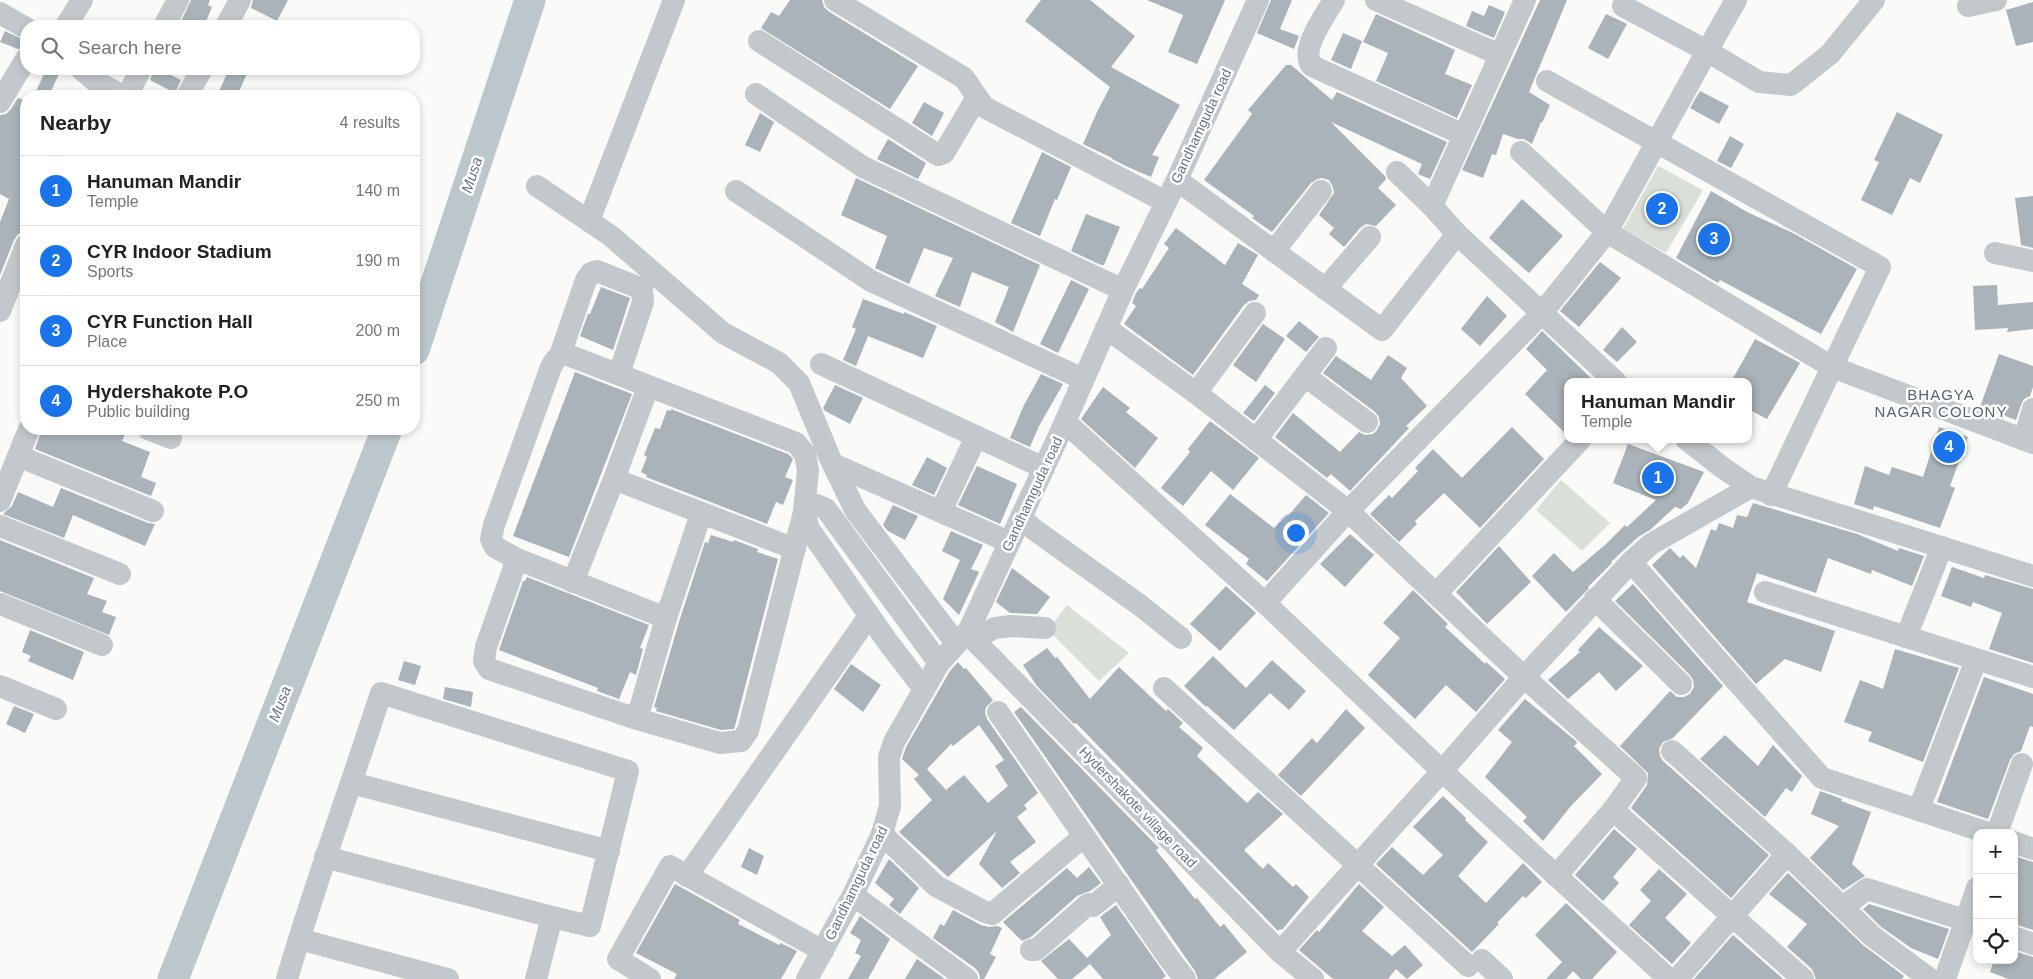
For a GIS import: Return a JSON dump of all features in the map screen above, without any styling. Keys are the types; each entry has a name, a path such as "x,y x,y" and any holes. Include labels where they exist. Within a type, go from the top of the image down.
{"street":[{"path":"70,20 82,0"},
{"path":"167,20 178,0"},
{"path":"229,20 240,0"},
{"path":"589,222 674,0"},
{"path":"835,0 964,78 984,107 1166,202"},
{"name":"Gandhamguda road","path":"807,979 853,895 882,834 890,806 889,757 894,742 939,663 966,637 1065,422 1123,290 1177,180 1258,0"},
{"path":"1334,0 1310,43 1307,52 1308,61 1312,66 1464,135"},
{"path":"1376,0 1500,55"},
{"path":"1432,206 1525,0"},
{"path":"1265,603 1348,511 1542,313 1607,232 1736,0"},
{"path":"1623,6 1759,82 1791,85 1830,54 1874,0"},
{"path":"1968,6 1996,0"},
{"path":"0,13 20,25"},
{"path":"759,41 938,156 944,153 977,97"},
{"path":"0,102 20,69"},
{"path":"130,90 138,75"},
{"path":"190,90 199,75"},
{"path":"1280,952 1524,677 1631,562 1651,544 1761,491 1832,367 1880,267 1547,81"},
{"path":"88,82 108,90"},
{"path":"756,94 863,167 1123,290"},
{"path":"1520,152 1607,232 1832,367 2029,441 2033,409"},
{"path":"1397,172 1432,206 1457,234 1612,378"},
{"path":"1177,180 1382,330 1457,234"},
{"name":"Hydershakote village road","path":"537,186 612,236 636,259 723,333 779,363 799,383 833,464 855,510 966,637 1302,976"},
{"path":"736,191 870,281 1083,379"},
{"path":"1274,251 1321,191"},
{"path":"1325,289 1370,237"},
{"path":"1995,253 2033,261"},
{"path":"618,374 644,302 642,289 597,271 591,273 586,280 560,355 551,366 491,539 495,547 517,559 666,618"},
{"path":"0,312 18,292"},
{"path":"1196,394 1255,313"},
{"path":"1106,328 1196,394 1348,511 1524,677 1636,778 1613,810 1556,876"},
{"path":"1256,440 1326,348"},
{"path":"517,559 486,647 484,661 489,669 637,719 720,743 730,744 741,741 748,731 804,512 808,470 805,454 796,443 568,355 560,355"},
{"path":"821,364 1044,468"},
{"path":"1305,376 1366,422"},
{"path":"572,582 614,479 648,387"},
{"path":"1065,422 1265,603 1442,771 1669,979"},
{"path":"0,501 27,435"},
{"path":"164,435 172,438"},
{"path":"941,511 976,437"},
{"path":"1436,594 1577,443"},
{"path":"1691,443 1723,468 1761,491 2033,576"},
{"path":"18,456 153,511"},
{"path":"833,464 1010,542"},
{"path":"614,479 795,549"},
{"path":"804,512 817,505 826,509 939,663"},
{"path":"804,512 808,529 869,616 924,689"},
{"path":"637,719 666,618 701,514"},
{"path":"1021,517 1032,528 1141,606 1181,638"},
{"path":"0,526 120,574"},
{"path":"1906,637 1942,547"},
{"path":"1631,562 1822,778 1976,829"},
{"path":"1764,592 2033,677"},
{"path":"1595,599 1681,684"},
{"path":"0,604 102,645"},
{"path":"686,876 869,616"},
{"path":"966,637 995,628 1011,626 1044,628"},
{"path":"1919,809 1976,660"},
{"path":"0,686 56,709"},
{"path":"1164,688 1357,864 1475,963 1502,979"},
{"path":"287,979 298,939 325,857 352,783 380,693 628,771 590,926 325,857"},
{"path":"998,712 1186,979"},
{"path":"1672,751 1787,854 1872,936 1930,979"},
{"path":"1998,829 2022,764"},
{"path":"352,783 609,851"},
{"path":"1613,810 1803,979"},
{"path":"882,834 936,886 992,914 1084,836"},
{"path":"2018,843 2033,849"},
{"path":"1678,979 1787,854"},
{"path":"650,979 618,960 670,866 823,950"},
{"path":"1031,950 1036,950 1086,906 1089,904 1093,906 1119,884"},
{"path":"1843,907 1867,889 1971,922 1945,979"},
{"path":"853,895 967,979"},
{"path":"536,979 552,917"},
{"path":"2018,938 2033,944"},
{"path":"298,939 448,979"}],"shaded area":[{"path":"1658,166 1703,190 1666,253 1623,229"},
{"path":"1561,480 1610,523 1582,551 1536,510"},
{"path":"1067,605 1129,653 1099,681 1048,630"}],"building":[{"path":"191,0 210,0 208,5 212,7 207,20 182,20"},
{"path":"253,0 288,0 278,20 251,8"},
{"path":"790,0 822,0 824,7 828,11 918,66 890,109 761,28 771,12 779,16"},
{"path":"1041,0 1090,0 1135,36 1111,67 1180,105 1152,155 1159,157 1151,177 1083,144 1110,87 1025,21"},
{"path":"1147,0 1225,0 1197,64 1168,52 1183,15"},
{"path":"1271,0 1292,0 1280,29 1299,36 1294,49 1257,33"},
{"path":"1540,0 1567,0 1529,92 1550,105 1542,123 1532,144 1524,139 1503,134 1496,155 1492,154 1483,178 1462,170"},
{"path":"2033,2 2033,42 2016,46 2006,10"},
{"path":"1489,5 1505,12 1494,38 1466,26 1472,11 1484,16"},
{"path":"1376,14 1455,50 1445,74 1472,85 1457,118 1376,81 1388,53 1363,42"},
{"path":"1606,14 1627,24 1608,59 1588,48"},
{"path":"5,31 20,38 20,48 18,49 0,42"},
{"path":"1343,33 1362,41 1351,69 1331,60"},
{"path":"1286,65 1291,65 1332,100 1337,92 1447,142 1430,179 1418,174 1422,164 1331,122 1385,176 1386,179 1378,188 1396,205 1376,226 1366,224 1360,228 1344,247 1329,234 1334,228 1319,215 1334,193 1329,180 1322,178 1311,183 1272,232 1252,218 1254,216 1204,180 1252,114 1248,110"},
{"path":"43,75 58,75 52,90 37,90"},
{"path":"152,75 171,75 181,80 176,90 169,90 150,80"},
{"path":"226,75 246,75 240,90 220,90"},
{"path":"1700,91 1729,106 1719,124 1690,108"},
{"path":"18,98 20,99 20,234 14,240 0,275 0,222 9,199 0,194 0,115 6,114"},
{"path":"924,102 944,113 932,136 912,123"},
{"path":"1897,112 1943,135 1920,183 1910,178 1892,215 1861,200 1879,162 1874,160"},
{"path":"760,113 774,122 760,152 745,145"},
{"path":"1730,136 1744,144 1731,168 1717,161"},
{"path":"888,139 926,163 918,179 877,159"},
{"path":"1042,152 1071,167 1040,236 1011,223"},
{"path":"856,178 1040,265 1013,332 995,322 1009,287 972,272 960,307 935,296 953,258 924,248 909,284 875,268 887,236 841,215"},
{"path":"1711,191 1749,213 1793,233 1857,269 1821,334 1720,280 1718,283 1676,258"},
{"path":"2033,196 2033,248 2021,245 2015,198"},
{"path":"1522,199 1563,236 1529,273 1489,238"},
{"path":"1086,214 1120,227 1104,265 1071,251"},
{"path":"1176,228 1225,265 1238,243 1258,255 1242,284 1259,295 1256,300 1249,301 1244,305 1193,375 1124,324 1136,306 1132,303 1136,293 1140,288 1142,289 1169,248 1164,244"},
{"path":"1600,262 1621,278 1579,327 1560,311"},
{"path":"1071,280 1089,289 1058,353 1040,344"},
{"path":"1997,285 1998,305 2033,302 2033,329 2007,332 2008,328 1975,330 1973,286"},
{"path":"601,287 630,298 613,350 580,336"},
{"path":"1487,296 1507,316 1480,346 1461,329"},
{"path":"863,299 904,314 904,312 937,326 923,358 868,336 856,366 843,360 856,329 852,327"},
{"path":"1299,321 1319,337 1306,352 1286,336"},
{"path":"1263,324 1285,339 1256,382 1233,365"},
{"path":"1622,327 1637,342 1617,362 1603,350"},
{"path":"1542,331 1591,378 1564,378 1564,432 1525,394 1547,370 1526,349"},
{"path":"1755,339 1800,363 1767,419 1752,411 1752,378 1733,378"},
{"path":"1999,354 2033,366 2033,387 2030,396 2024,399 2016,420 1980,407"},
{"path":"1388,355 1407,368 1401,378 1427,406 1406,426 1409,428 1350,491 1331,474 1327,478 1275,437 1293,413 1340,452 1359,432 1365,435 1373,434 1380,424 1379,417 1375,412 1323,373 1336,356 1371,380"},
{"path":"575,372 632,394 569,557 513,536"},
{"path":"1041,374 1063,384 1039,426 1030,447 1010,438 1024,405"},
{"path":"835,385 863,398 850,424 825,411 823,408"},
{"path":"1265,385 1275,393 1254,421 1243,413"},
{"path":"1103,387 1130,408 1126,412 1158,438 1135,468 1081,419"},
{"path":"671,409 788,454 793,459 785,477 793,480 783,505 776,502 767,524 646,477 647,475 641,472 647,457 644,455 655,428 660,429 667,410 671,411"},
{"path":"1210,421 1259,458 1233,490 1211,471 1183,506 1161,488 1190,452 1188,449"},
{"path":"1512,427 1544,459 1480,528 1444,493 1415,521 1417,524 1399,542 1370,514 1389,495 1392,498 1418,471 1415,468 1433,449 1462,478"},
{"path":"1939,427 1968,437 1950,486 1955,488 1940,528 1874,506 1873,510 1854,504 1865,466 1889,475 1892,467 1923,477"},
{"path":"40,435 124,435 122,441 150,452 141,477 156,483 151,496 35,449"},
{"path":"1628,444 1704,472 1688,503 1681,509 1675,507 1650,530 1638,537 1611,562 1566,612 1532,576 1554,553 1573,572 1656,500 1613,483"},
{"path":"927,457 947,468 934,495 912,485"},
{"path":"977,466 1017,484 1000,524 958,505"},
{"path":"61,488 148,523 155,524 145,546 73,515 64,538 3,514 12,506 18,492 53,507"},
{"path":"1230,494 1274,528 1288,516 1306,495 1329,513 1267,581 1246,564 1249,559 1205,525"},
{"path":"1753,503 1857,534 1898,551 1899,548 1924,556 1912,586 1872,570 1871,574 1828,558 1816,593 1757,573 1747,602 1835,631 1821,672 1785,659 1756,684 1652,565 1670,548 1680,558 1683,555 1696,568 1711,529 1716,531 1719,523 1733,528 1737,515 1747,517"},
{"path":"893,505 918,516 905,540 888,531 883,525"},
{"path":"951,531 983,545 971,569 979,572 959,615 943,599 960,560 942,551"},
{"path":"1350,534 1374,555 1345,587 1320,564"},
{"path":"711,535 733,542 734,540 758,549 757,552 778,559 734,729 721,730 656,711 657,708 654,707 705,542 708,543"},
{"path":"0,540 94,578 87,594 107,601 102,612 116,617 109,635 0,591"},
{"path":"1499,546 1531,582 1487,624 1456,592"},
{"path":"1952,567 1984,578 1985,575 2033,589 2033,663 1989,649 2002,613 1973,602 1971,607 1941,596"},
{"path":"1012,568 1050,597 1037,614 1010,613 996,602"},
{"path":"527,577 649,625 640,648 643,649 636,675 630,672 619,699 597,691 598,688 499,650 523,581"},
{"path":"1633,584 1723,686 1673,738 1663,742 1659,749 1663,761 1769,855 1731,898 1631,808 1647,785 1648,773 1620,746 1670,691 1677,697 1684,697 1690,694 1694,687 1690,675 1615,601"},
{"path":"1226,586 1256,613 1220,651 1190,624"},
{"path":"1413,590 1448,624 1445,627 1485,664 1486,662 1505,679 1476,712 1446,685 1415,719 1368,675 1400,638 1383,623"},
{"path":"1599,627 1643,666 1616,691 1599,672 1568,699 1548,680 1580,652 1578,650"},
{"path":"30,630 84,652 73,680 28,661 31,656 22,652"},
{"path":"1047,648 1055,658 1057,657 1090,699 1119,667 1166,711 1168,709 1183,723 1179,727 1203,748 1197,756 1247,803 1258,792 1283,814 1244,850 1263,869 1268,863 1293,887 1296,884 1309,897 1282,930 1278,931 1076,723 1074,724 1037,686 1023,665"},
{"path":"1895,649 1959,668 1923,762 1868,741 1872,732 1844,722 1860,680 1883,689"},
{"path":"1213,656 1246,688 1272,660 1306,691 1289,710 1270,693 1234,730 1184,686"},
{"path":"404,661 421,666 415,685 398,680"},
{"path":"958,662 964,669 966,668 993,700 986,707 987,719 1038,793 1024,805 1027,809 1017,817 1036,842 1010,862 1020,873 1002,888 979,864 997,831 948,877 899,832 932,800 914,779 919,775 902,759 906,747 950,671","holes":["979,725 1004,760 995,766 1008,786 988,803 964,775 946,790 927,769 951,744 953,746"]},
{"path":"851,664 881,685 863,712 834,689"},
{"path":"1984,677 2033,694 2033,727 2030,726 2021,751 2014,754 2010,760 1988,819 1937,802"},
{"path":"445,687 473,692 471,707 443,699"},
{"path":"1525,699 1576,741 1577,743 1574,746 1602,774 1570,807 1543,841 1523,821 1527,817 1485,777 1512,742 1498,730"},
{"path":"14,706 34,714 25,733 6,724"},
{"path":"1021,707 1159,848 1156,850 1195,899 1197,898 1220,927 1224,924 1247,952 1214,979 1198,979 1195,971 1014,712"},
{"path":"1346,709 1365,728 1301,796 1278,775 1312,738 1317,743"},
{"path":"1725,735 1758,766 1773,745 1802,776 1792,792 1786,788 1765,817 1700,759"},
{"path":"1820,791 1871,812 1852,864 1865,876 1843,890 1810,858 1839,826 1811,814"},
{"path":"1443,796 1488,842 1458,876 1486,903 1523,863 1542,882 1526,898 1523,896 1472,952 1376,864 1392,847 1423,875 1443,855 1413,827"},
{"path":"1614,829 1637,849 1613,877 1619,883 1603,901 1575,875"},
{"path":"749,848 764,856 757,875 741,867"},
{"path":"2018,857 2033,862 2033,930 2018,925"},
{"path":"889,859 919,888 900,914 889,905 894,899 875,883"},
{"path":"1089,867 1101,883 1090,891 1077,896 1031,937 1022,941 1003,922 1067,868 1077,878"},
{"path":"1659,869 1687,894 1665,918 1691,943 1672,964 1629,925 1651,901 1640,890"},
{"path":"1788,873 1863,945 1904,976 1902,979 1816,979 1812,969 1787,947 1807,924 1769,894"},
{"path":"675,884 740,920 738,924 779,945 781,943 797,951 781,979 674,979 677,974 636,953"},
{"path":"1359,884 1384,907 1362,931 1392,956 1405,945 1423,965 1407,979 1396,969 1388,979 1333,979 1299,950 1317,930 1319,932"},
{"path":"1566,903 1617,952 1592,979 1581,979 1573,971 1566,979 1546,979 1562,962 1535,935"},
{"path":"1869,904 1949,929 1938,959 1911,948 1880,926 1863,909"},
{"path":"1116,905 1166,976 1162,979 1103,979 1090,964 1072,979 1058,979 1041,961 1069,939 1087,958 1111,935 1100,917"},
{"path":"953,910 981,925 1002,928 990,954 996,957 984,979 980,979 979,973 975,968 933,938 940,924 944,926"},
{"path":"860,916 890,939 868,979 848,979 861,956 855,953 861,940 850,933"},
{"path":"1733,935 1783,979 1694,979"},
{"path":"2018,952 2033,957 2033,979 2008,979 1990,972 1993,964 2018,964"},
{"path":"917,959 945,979 905,979"}],"waterway":[{"name":"Musa","path":"420,332 530,0"},
{"name":"Musa","path":"173,979 385,435"}],"place":[{"name":"CYR Indoor Stadium","path":"1662,209"},
{"name":"CYR Function Hall","path":"1714,239"},
{"name":"Hydershakote P.O","path":"1949,447"},
{"name":"Hanuman Mandir","path":"1658,478"}],"district":[{"name":"BHAGYA NAGAR COLONY","path":"1941,404"}]}
